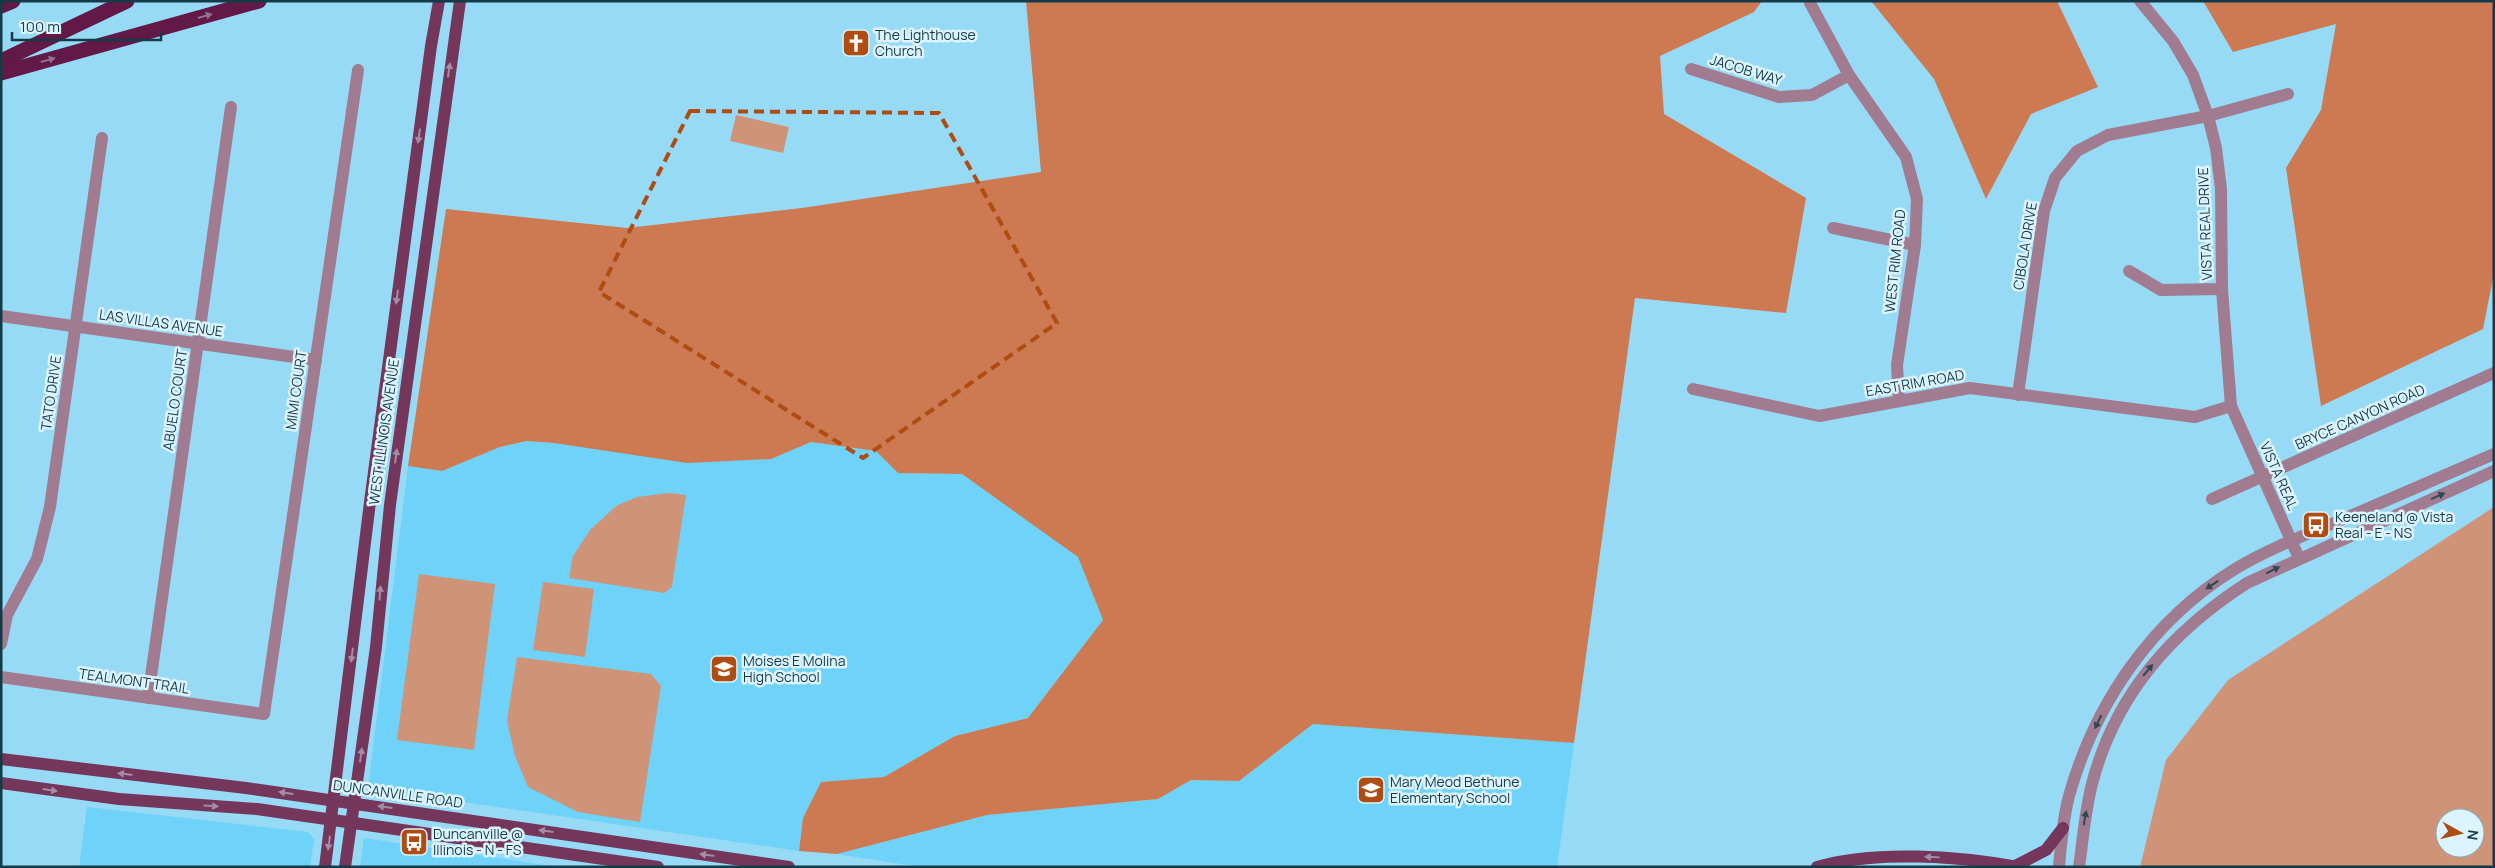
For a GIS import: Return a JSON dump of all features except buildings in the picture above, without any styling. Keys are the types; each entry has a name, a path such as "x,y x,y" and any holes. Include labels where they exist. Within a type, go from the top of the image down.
{"highway":[{"path":"1,6 13,1"},
{"path":"1,61 128,1"},
{"path":"1,73 259,1"}],"main road":[{"name":"WEST ILLINOIS AVENUE","path":"325,867 370,502 439,1"},
{"name":"WEST ILLINOIS AVENUE","path":"345,867 376,647 390,505 430,204 460,1"},
{"path":"426,88 446,92"},
{"path":"410,201 430,204"},
{"path":"370,502 390,505"},
{"name":"DUNCANVILLE ROAD","path":"1,759 334,800 790,867"},
{"path":"1,783 119,799 257,809 658,867"},
{"path":"1817,867 1832,862 1855,864 1896,857 1936,857 2016,866 2046,850 2063,828"}],"street":[{"name":"VISTA REAL DRIVE","path":"2140,1 2173,41 2188,67 2208,116 2216,148 2221,189 2222,289 2231,406 2244,434"},
{"name":"WEST RIM ROAD","path":"1810,3 1849,75 1906,157 1917,199 1915,244 1897,365 1899,401"},
{"name":"JACOB WAY","path":"1691,69 1780,97 1812,94 1849,75"},
{"name":"MIMI COURT","path":"264,714 358,70"},
{"name":"CIBOLA DRIVE","path":"2018,394 2044,211 2055,178 2077,151 2108,135 2208,116 2288,94"},
{"name":"ABUELO COURT","path":"148,698 231,107"},
{"name":"TATO DRIVE","path":"1,644 7,615 37,559 50,507 102,138"},
{"path":"1833,228 1915,244"},
{"path":"2129,271 2161,290 2222,289"},
{"name":"LAS VILLAS AVENUE","path":"1,316 316,360"},
{"name":"BRYCE CANYON ROAD","path":"2212,499 2494,373"},
{"name":"EAST RIM ROAD","path":"1693,390 1819,416 1970,388 2195,417 2231,406"},
{"name":"VISTA REAL","path":"2244,434 2299,558"},
{"path":"2059,867 2063,828 2069,797 2091,738 2116,687 2149,641 2172,618 2205,589 2236,569 2291,541 2494,454"},
{"path":"2079,867 2092,783 2106,743 2130,695 2142,677 2184,629 2217,602 2246,583 2494,471"},
{"name":"TEALMONT TRAIL","path":"1,677 264,714"}],"highlighted area":[{"path":"690,111 939,113 1057,323 863,458 599,292"}],"shaded area":[{"path":"1026,1 1762,1 1754,12 1660,56 1664,114 1806,198 1786,313 1635,298 1574,743 1313,724 1239,781 1191,780 1158,799 987,815 837,854 799,851 803,818 821,782 884,777 955,736 1028,718 1103,620 1078,557 962,474 898,473 876,451 811,442 771,459 687,463 554,443 526,441 500,447 442,471 408,466 446,209 627,228 802,208 1041,172"},
{"path":"1871,1 2057,1 2098,87 2031,114 1986,199 1934,79"},
{"path":"2203,1 2494,1 2494,273 2483,329 2321,406 2286,168 2321,110 2336,24 2233,52"},
{"path":"736,115 789,127 783,153 730,141"},
{"name":"Moises E Molina High School","path":"526,441 771,459 811,442 876,451 898,473 962,474 1078,557 1103,620 1028,718 955,736 884,777 821,782 803,818 799,851 368,788 408,466 442,471 500,447"},
{"path":"668,493 686,495 672,587 664,593 569,578 573,556 590,530 616,506 637,497"},
{"path":"2494,507 2494,867 2140,867 2166,760 2228,680"},
{"path":"419,574 495,584 474,750 397,740"},
{"path":"543,582 594,589 585,657 533,650"},
{"path":"517,657 651,674 661,686 640,822 578,812 528,787 515,756 507,721"},
{"name":"Mary Meod Bethune Elementary School","path":"1313,724 1574,743 1557,867 921,867 837,854 987,815 1158,799 1191,780 1239,781"},
{"path":"87,807 308,832 314,839 310,867 79,867"},
{"path":"364,838 558,867 360,867"}],"place":[{"name":"The Lighthouse Church","path":"856,43"},
{"name":"Keeneland @ Vista Real - E - NS","path":"2316,525"},
{"name":"Moises E Molina High School","path":"724,669"},
{"name":"Mary Meod Bethune Elementary School","path":"1371,790"},
{"name":"Duncanville @ Illinois - N - FS","path":"414,842"}]}
